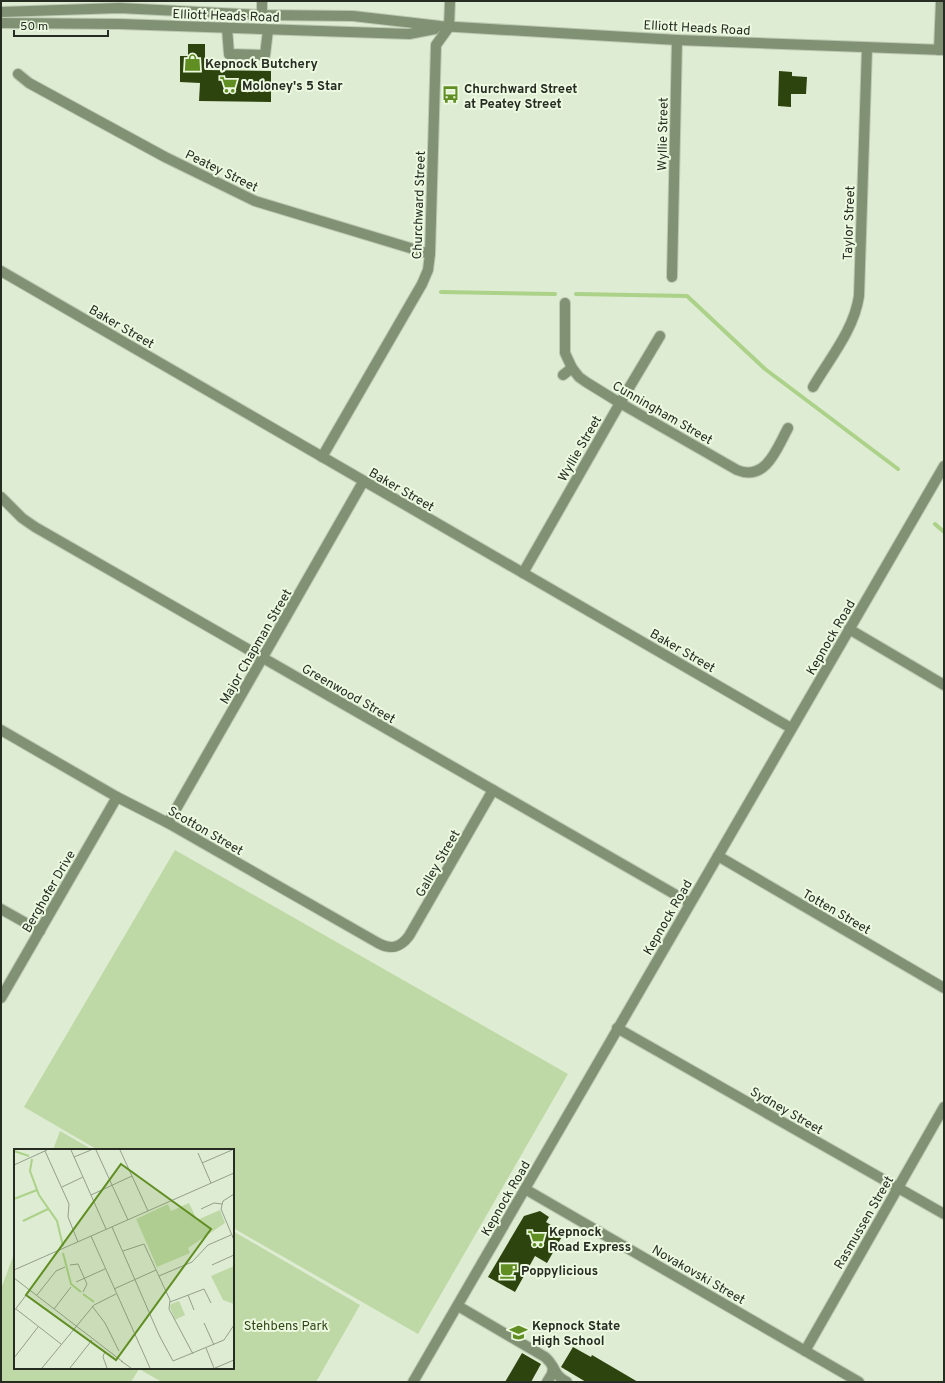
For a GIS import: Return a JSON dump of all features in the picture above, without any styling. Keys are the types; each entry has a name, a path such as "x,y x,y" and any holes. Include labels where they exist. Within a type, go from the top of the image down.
{"street":[{"path":"262,1 262,15"},
{"path":"449,27 450,1"},
{"path":"941,1 942,50"},
{"path":"118,4 120,24"},
{"name":"Elliott Heads Road","path":"1,12 118,4 262,15 354,16 449,27 677,40 942,50"},
{"name":"Elliott Heads Road","path":"1,22 120,24 409,34 449,27"},
{"name":"Churchward Street","path":"322,457 422,284 428,270 430,254 436,45 449,27"},
{"path":"227,28 229,54 265,55 268,30"},
{"name":"Wyllie Street","path":"672,277 677,40"},
{"name":"Taylor Street","path":"813,387 851,325 857,310 859,296 867,48"},
{"name":"Peatey Street","path":"18,74 40,89 138,142 255,201 430,254"},
{"name":"Baker Street","path":"1,272 791,728"},
{"name":"Cunningham Street","path":"565,303 565,353 572,368 586,382 737,470 758,476 770,460 788,428"},
{"name":"Wyllie Street","path":"523,573 660,336"},
{"path":"563,375 572,368"},
{"name":"Kepnock Road","path":"413,1382 944,466"},
{"name":"Major Chapman Street","path":"168,823 363,482"},
{"name":"Greenwood Street","path":"1,497 22,518 35,527 690,903"},
{"path":"850,629 944,685"},
{"name":"Scotton Street","path":"1,730 117,797 168,823 378,943 391,947 399,946"},
{"name":"Galley Street","path":"399,946 405,942 409,936 493,790"},
{"name":"Berghofer Drive","path":"1,998 117,797"},
{"name":"Totten Street","path":"718,856 944,988"},
{"path":"1,909 40,931"},
{"name":"Sydney Street","path":"617,1028 944,1214"},
{"name":"Rasmussen Street","path":"805,1351 944,1107"},
{"name":"Novakovski Street","path":"525,1189 859,1382"},
{"path":"458,1306 546,1357 558,1376 567,1382"},
{"path":"547,1382 552,1374 553,1367"}],"green space":[{"path":"175,850 568,1074 418,1334 234,1229 234,1149 96,1149 24,1107"},
{"path":"60,1131 91,1149 53,1149"},
{"name":"Stehbens Park","path":"234,1232 360,1305 316,1382 162,1382 139,1369 234,1369"},
{"name":"Stehbens Park","path":"14,1254 14,1369 139,1369 131,1382 1,1382 1,1289"}],"building":[{"path":"188,44 205,44 205,70 271,71 271,102 199,101 200,83 180,82 180,56 188,56"},
{"path":"779,71 792,72 792,76 807,77 806,94 791,94 791,107 778,106"},
{"path":"540,1211 549,1217 546,1222 564,1233 547,1263 535,1256 515,1292 488,1277 524,1216"},
{"path":"573,1347 591,1357 592,1355 638,1382 586,1382 561,1367"},
{"path":"522,1353 541,1364 531,1382 505,1382"}],"waterway":[{"path":"441,292 555,294"},
{"path":"576,294 687,296 765,369 898,469"},
{"path":"935,524 944,532"}],"place":[{"name":"Kepnock Butchery","path":"192,63"},
{"name":"Moloney's 5 Star","path":"229,85"},
{"name":"Churchward Street at Peatey Street","path":"451,95"},
{"name":"Kepnock Road Express","path":"536,1238"},
{"name":"Poppylicious","path":"508,1270"},
{"name":"Kepnock State High School","path":"519,1332"}]}
